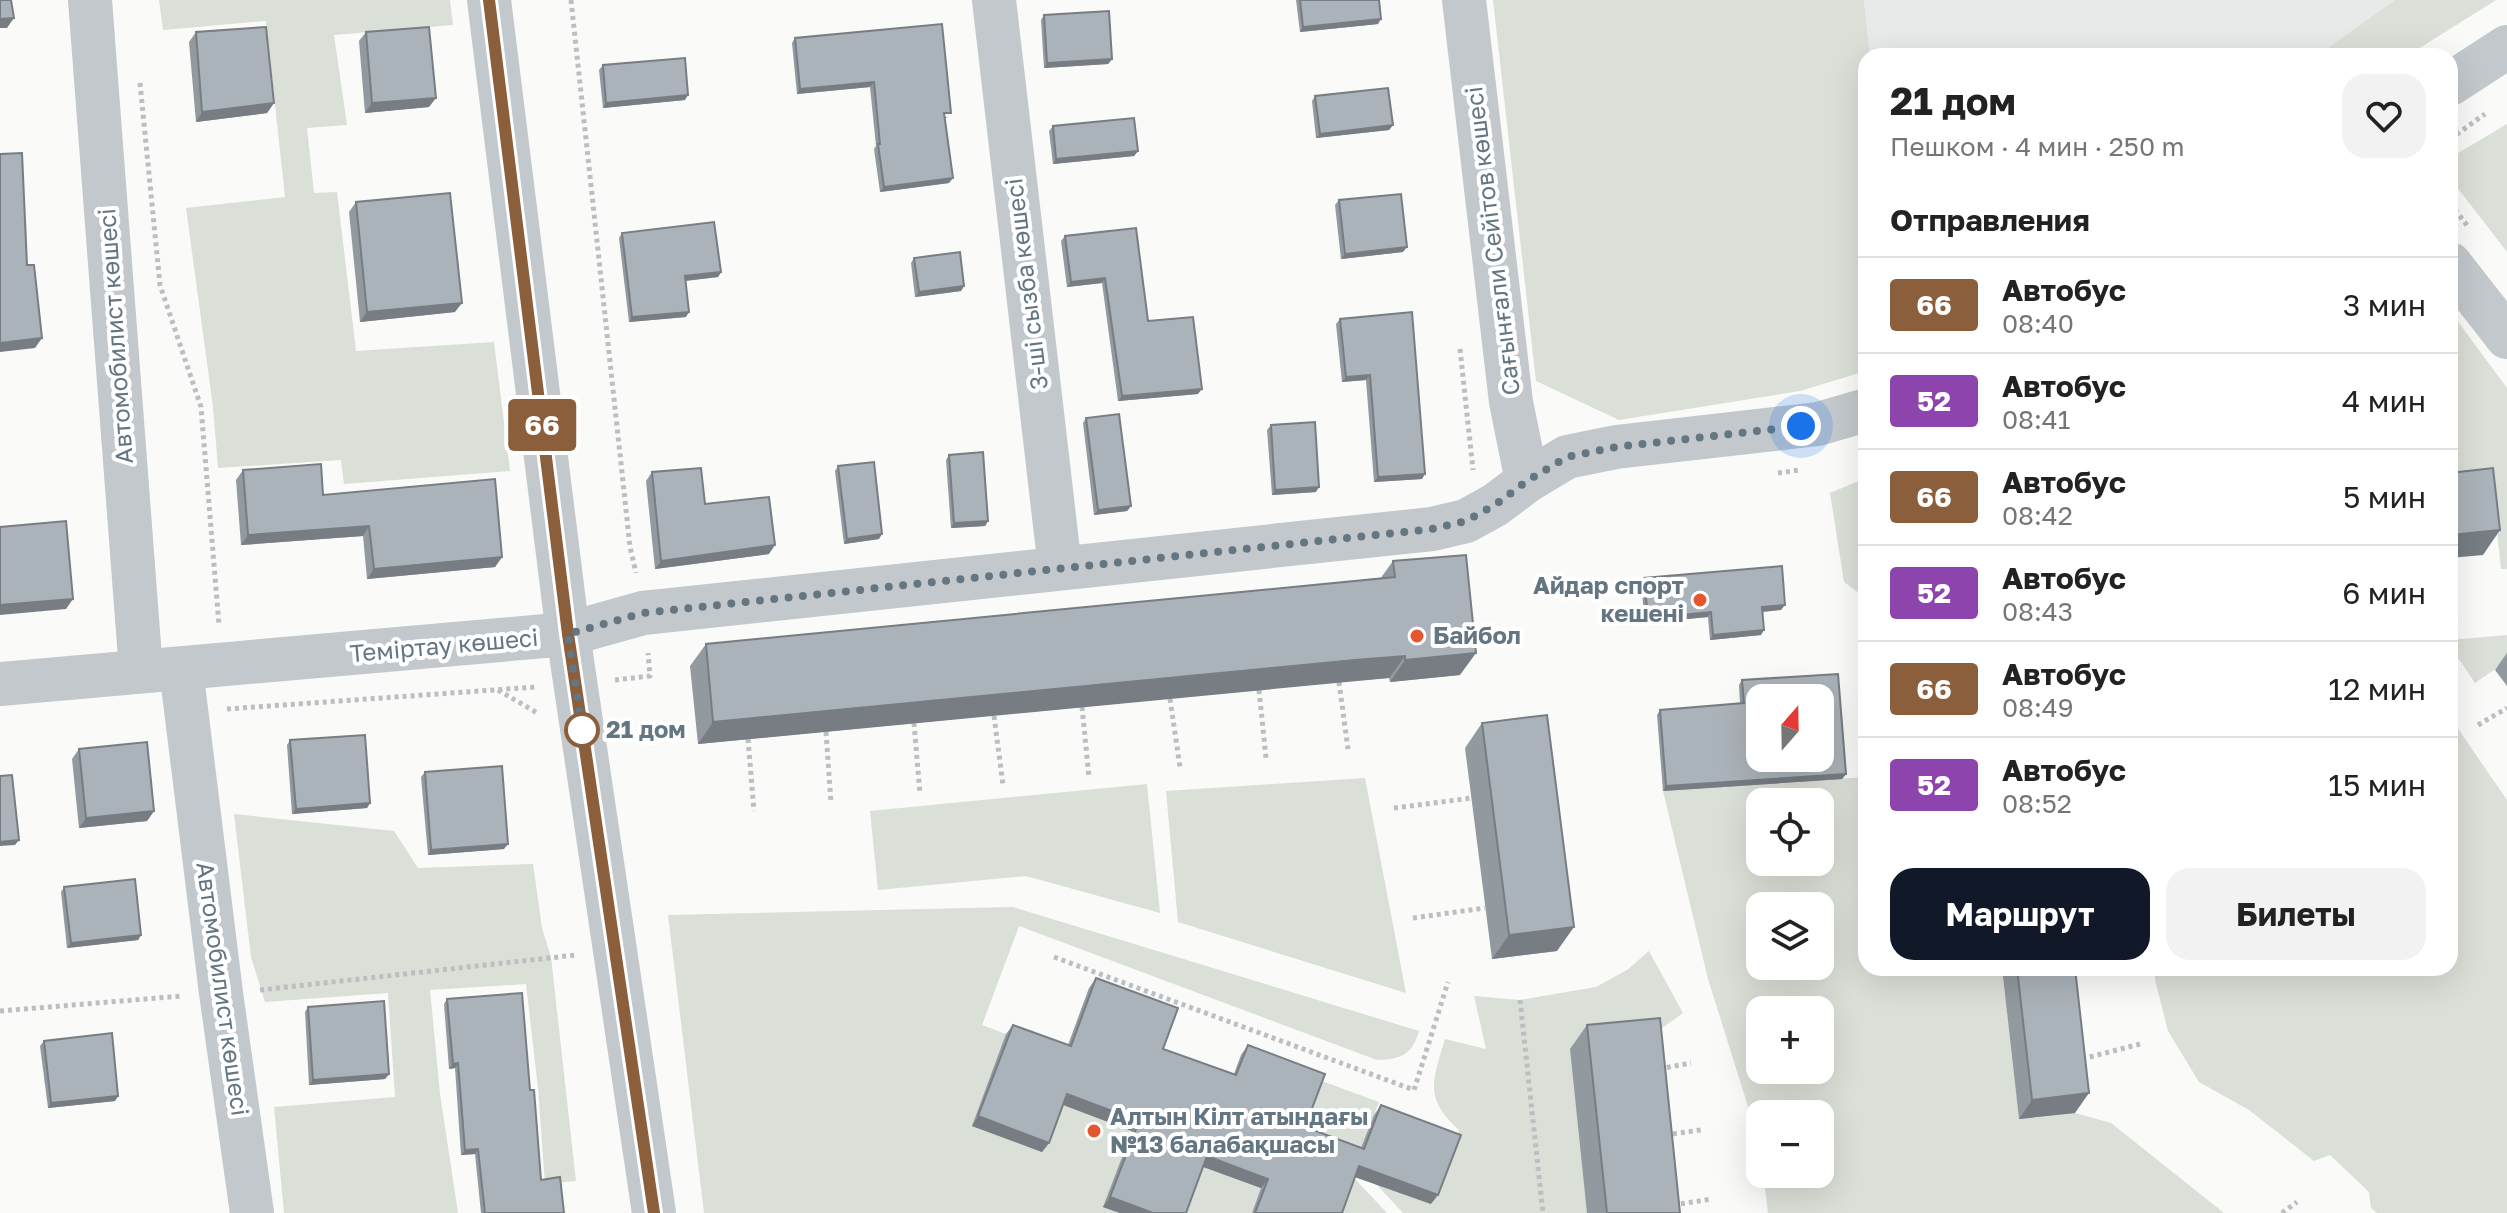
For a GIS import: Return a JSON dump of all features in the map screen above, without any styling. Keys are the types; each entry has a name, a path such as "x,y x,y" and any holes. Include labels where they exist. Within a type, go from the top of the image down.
{"street":[{"name":"Автомобилист көшесі","path":"90,0 161,670 221,993 252,1213"},
{"path":"489,0 568,634 654,1213"},
{"name":"3-ші сызба көшесі","path":"994,0 1060,568"},
{"name":"Сағынғали Сейітов көшесі","path":"1464,0 1511,402 1527,481"},
{"path":"2458,79 2507,47"},
{"path":"2458,274 2507,337"},
{"name":"Теміртау көшесі","path":"0,684 568,634 643,613 1432,529 1466,521 1567,457 1592,451 1818,424 1858,412"}],"path":[{"path":"571,0 628,531 638,585"},
{"path":"140,79 160,285 201,407 219,628"},
{"path":"2458,133 2496,106"},
{"path":"1460,345 1473,470 1463,480"},
{"path":"602,681 650,676 647,651"},
{"path":"1339,682 1348,749"},
{"path":"215,710 541,687"},
{"path":"1259,690 1266,758"},
{"path":"1170,699 1180,767"},
{"path":"1082,707 1089,777"},
{"path":"2478,725 2507,708"},
{"path":"994,716 1003,785"},
{"path":"914,723 920,794"},
{"path":"826,732 831,803"},
{"path":"748,739 754,811"},
{"path":"1394,808 1472,798"},
{"path":"1413,918 1485,908"},
{"path":"0,1011 221,993 582,954 616,961"},
{"path":"1054,957 1414,1090 1448,982"},
{"path":"1520,1000 1543,1213"},
{"path":"2069,1062 2140,1044"},
{"path":"1646,1071 1691,1063"},
{"path":"1652,1136 1701,1130"},
{"path":"1660,1207 1712,1199"},
{"path":"2282,1213 2297,1202"}],"shaded area":[{"path":"159,0 450,0 453,25 334,35 347,125 307,128 314,193 337,192 356,351 494,342 510,471 344,484 341,460 218,468 213,407 186,208 285,197 266,21 163,30"},
{"path":"1493,0 1864,0 1869,48 1858,48 1858,373 1800,391 1619,420 1536,381"},
{"path":"1864,0 2395,0 2327,48 1869,48"},
{"path":"2395,0 2496,0 2420,48 2327,48"},
{"path":"2507,124 2507,252 2458,188 2458,153"},
{"path":"2458,322 2507,388 2507,569 2501,569 2491,474 2458,477"},
{"path":"1858,481 1858,592 1844,582 1830,493"},
{"path":"2507,635 2507,661 2475,683 2458,660 2458,639"},
{"path":"2458,729 2507,800 2507,1213 2377,1213 2371,1208 2369,1192 2330,1155 2314,1161 2249,1110 2199,1082 2168,1031 2155,976 2458,976"},
{"path":"1365,778 1406,993 1178,922 1166,791"},
{"path":"1858,778 1858,976 2003,976 2019,1119 2075,1113 2111,1123 2224,1213 1768,1213 1765,1188 1834,1188 1834,1100 1746,1100 1708,979 1663,791"},
{"path":"1147,784 1160,913 1026,876 878,890 870,811"},
{"path":"234,814 394,831 418,868 533,864 542,928 551,957 576,1181 545,1184 526,984 430,990 440,1094 458,1213 284,1213 274,1107 395,1097 388,993 265,1002 251,957"},
{"path":"1013,907 1419,1031 1413,1046 1404,1054 1377,1060 1019,926 982,1025 1006,1034 1061,1104 1132,1131 1104,1206 1120,1213 704,1213 668,915"},
{"path":"1649,951 1683,1013 1643,1042 1587,1213 1403,1213 1376,1184 1431,1204 1459,1130 1440,1108 1434,1088 1445,1039 1486,1049 1474,996 1520,1000 1596,987 1627,970"},
{"path":"1319,1080 1379,1102 1357,1159 1299,1137"},
{"path":"1201,1166 1261,1188 1252,1213 1183,1213"},
{"path":"1352,1176 1387,1213 1338,1213"}],"building":[{"path":"0,0 11,0 14,18 0,19"},
{"path":"1300,0 1379,0 1381,19 1303,27"},
{"path":"1109,11 1112,59 1047,63 1044,15"},
{"path":"942,24 951,113 944,113 953,178 884,187 874,82 800,89 795,38"},
{"path":"266,27 274,103 202,112 196,32"},
{"path":"429,27 436,98 372,103 366,32"},
{"path":"685,58 688,95 606,103 603,65"},
{"path":"1388,88 1393,125 1320,134 1315,96"},
{"path":"1134,118 1138,151 1056,159 1053,126"},
{"path":"22,153 27,265 34,265 42,338 0,343 0,154"},
{"path":"450,193 462,303 367,312 356,202"},
{"path":"1401,194 1407,247 1345,254 1339,200"},
{"path":"714,222 721,272 685,276 689,312 632,317 622,233"},
{"path":"1136,228 1148,321 1193,317 1202,389 1122,396 1105,278 1071,282 1065,236"},
{"path":"960,252 964,286 919,292 914,258"},
{"path":"1412,312 1425,474 1378,477 1370,375 1346,377 1340,319"},
{"path":"1119,414 1131,506 1098,510 1086,418"},
{"path":"1315,422 1319,487 1275,490 1271,425"},
{"path":"983,452 988,521 954,523 949,455"},
{"path":"874,462 882,534 847,539 838,466"},
{"path":"321,464 323,495 495,479 502,557 374,569 369,526 248,535 243,470"},
{"path":"701,468 705,504 769,497 775,545 661,561 652,472"},
{"path":"2493,468 2500,530 2458,534 2458,472"},
{"path":"66,521 73,599 0,605 0,527"},
{"path":"1466,555 1476,653 1405,660 1405,656 1355,660 713,722 706,644 1395,577 1393,561"},
{"path":"1782,566 1785,605 1762,607 1764,630 1713,635 1711,612 1648,618 1644,578"},
{"path":"1838,674 1846,774 1666,786 1660,710 1744,703 1742,680"},
{"path":"1547,715 1574,927 1509,935 1482,723"},
{"path":"365,735 370,803 296,809 290,740"},
{"path":"147,742 154,811 86,818 79,749"},
{"path":"502,766 508,844 431,850 425,772"},
{"path":"12,775 19,840 0,842 0,776"},
{"path":"135,879 141,935 71,943 64,887"},
{"path":"2018,976 2076,976 2089,1093 2032,1100"},
{"path":"1096,978 1178,1008 1163,1049 1236,1075 1248,1045 1325,1074 1305,1127 1364,1149 1381,1105 1461,1135 1438,1195 1359,1166 1342,1213 1255,1213 1268,1179 1207,1156 1186,1213 1153,1213 1110,1197 1139,1121 1067,1094 1049,1143 978,1116 1013,1025 1071,1046"},
{"path":"522,993 541,1180 560,1177 564,1213 485,1213 478,1149 465,1150 458,1063 453,1064 447,999"},
{"path":"384,1001 389,1074 313,1080 308,1007"},
{"path":"1660,1018 1680,1213 1607,1213 1587,1025"},
{"path":"112,1033 118,1096 51,1103 44,1041"}],"bus line":[{"name":"66","path":"489,0 568,634 654,1213"}],"place":[{"name":"Айдар спорт кешені","path":"1700,600"},
{"name":"Байбол","path":"1417,636"},
{"name":"21 дом","path":"582,730"},
{"name":"Алтын Кілт атындағы №13 балабақшасы","path":"1094,1131"}],"route":[{"path":"582,730 584,742 568,634 643,613 1432,529 1466,521 1567,457 1616,447 1801,426"}]}
